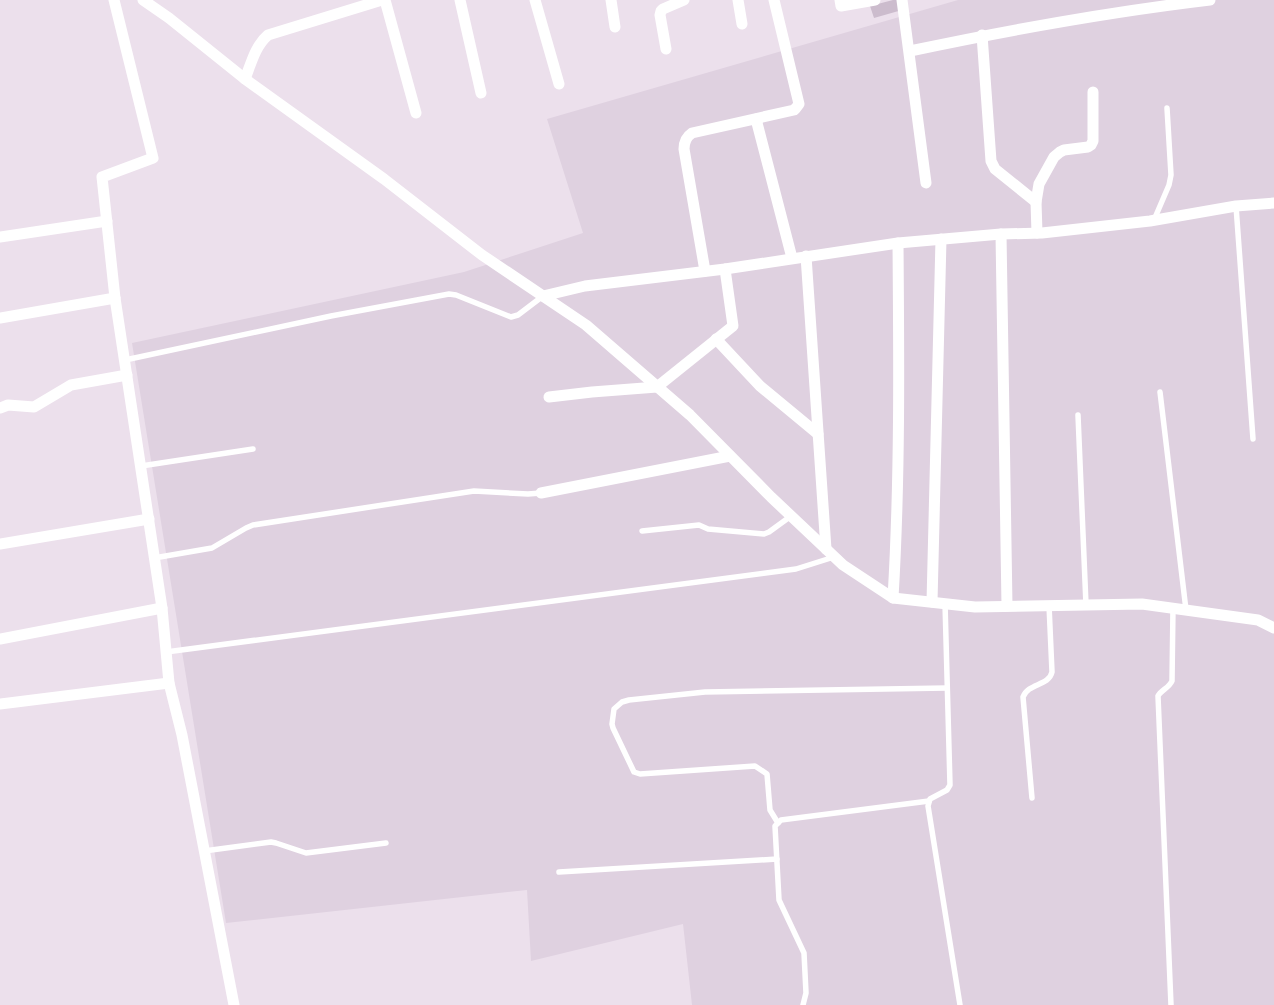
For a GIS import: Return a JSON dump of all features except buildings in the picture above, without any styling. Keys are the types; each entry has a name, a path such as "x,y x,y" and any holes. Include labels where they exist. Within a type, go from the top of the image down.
{"street":[{"path":"114,0 153,158 102,177 115,298 162,608 169,683 182,735 234,1005"},
{"path":"143,0 169,18 245,79 384,180 482,255 586,325 690,416 843,565 893,598 975,607 1142,604 1258,620 1274,628"},
{"path":"245,79 258,46 268,35 384,0 416,113"},
{"path":"460,0 481,93"},
{"path":"535,0 559,84"},
{"path":"611,0 615,27"},
{"path":"666,49 660,15 661,11 684,0"},
{"path":"738,0 742,24"},
{"path":"705,271 684,144 688,136 692,133 794,110 799,104 774,0"},
{"path":"840,0 841,6 875,0"},
{"path":"902,0 910,51 926,183"},
{"path":"910,51 982,36 1210,0"},
{"path":"982,36 991,161 995,169 1036,202"},
{"path":"1037,233 1036,202 1040,184 1056,154 1064,150 1088,147 1093,141 1093,92"},
{"path":"756,119 792,258"},
{"path":"543,296 585,286 726,269 898,243 1001,234 1037,233 1154,220 1236,206 1274,203"},
{"path":"0,237 107,221"},
{"path":"1001,234 1007,606"},
{"path":"932,602 941,239"},
{"path":"893,598 897,528 899,338 898,243"},
{"path":"806,256 826,549"},
{"path":"549,397 657,387 733,326 726,269"},
{"path":"0,318 115,298"},
{"path":"716,339 756,382 818,434"},
{"path":"0,408 8,405 34,407 71,385 127,375"},
{"path":"541,494 730,456"},
{"path":"1,545 149,519"},
{"path":"0,639 162,608"},
{"path":"0,704 169,683"}],"lane":[{"path":"1154,220 1171,175 1168,108"},
{"path":"1236,206 1253,439"},
{"path":"124,360 331,316 449,294 456,295 511,317 518,315 543,296"},
{"path":"1160,392 1186,610"},
{"path":"1078,415 1086,605"},
{"path":"141,466 253,449"},
{"path":"154,558 212,548 249,526 268,522 474,491 541,494"},
{"path":"642,531 699,524 708,529 764,534 770,532 791,516"},
{"path":"166,652 796,569 834,556"},
{"path":"803,1005 806,992 804,953 779,900 774,830 775,826 781,820 928,801 947,790 950,785 945,604"},
{"path":"1032,798 1023,699 1027,691 1046,681 1052,676 1049,606"},
{"path":"1171,1005 1158,696 1169,686 1172,681 1173,608"},
{"path":"778,823 770,810 767,774 755,766 640,774 634,772 613,728 612,724 614,709 622,702 629,700 705,692 947,688"},
{"path":"928,801 960,1005"},
{"path":"204,851 272,842 306,853 386,843"},
{"path":"559,872 777,859"}],"shaded area":[{"path":"958,0 1274,0 1274,1005 692,1005 683,924 531,961 527,890 226,923 132,343 464,272 583,233 547,119"}]}
